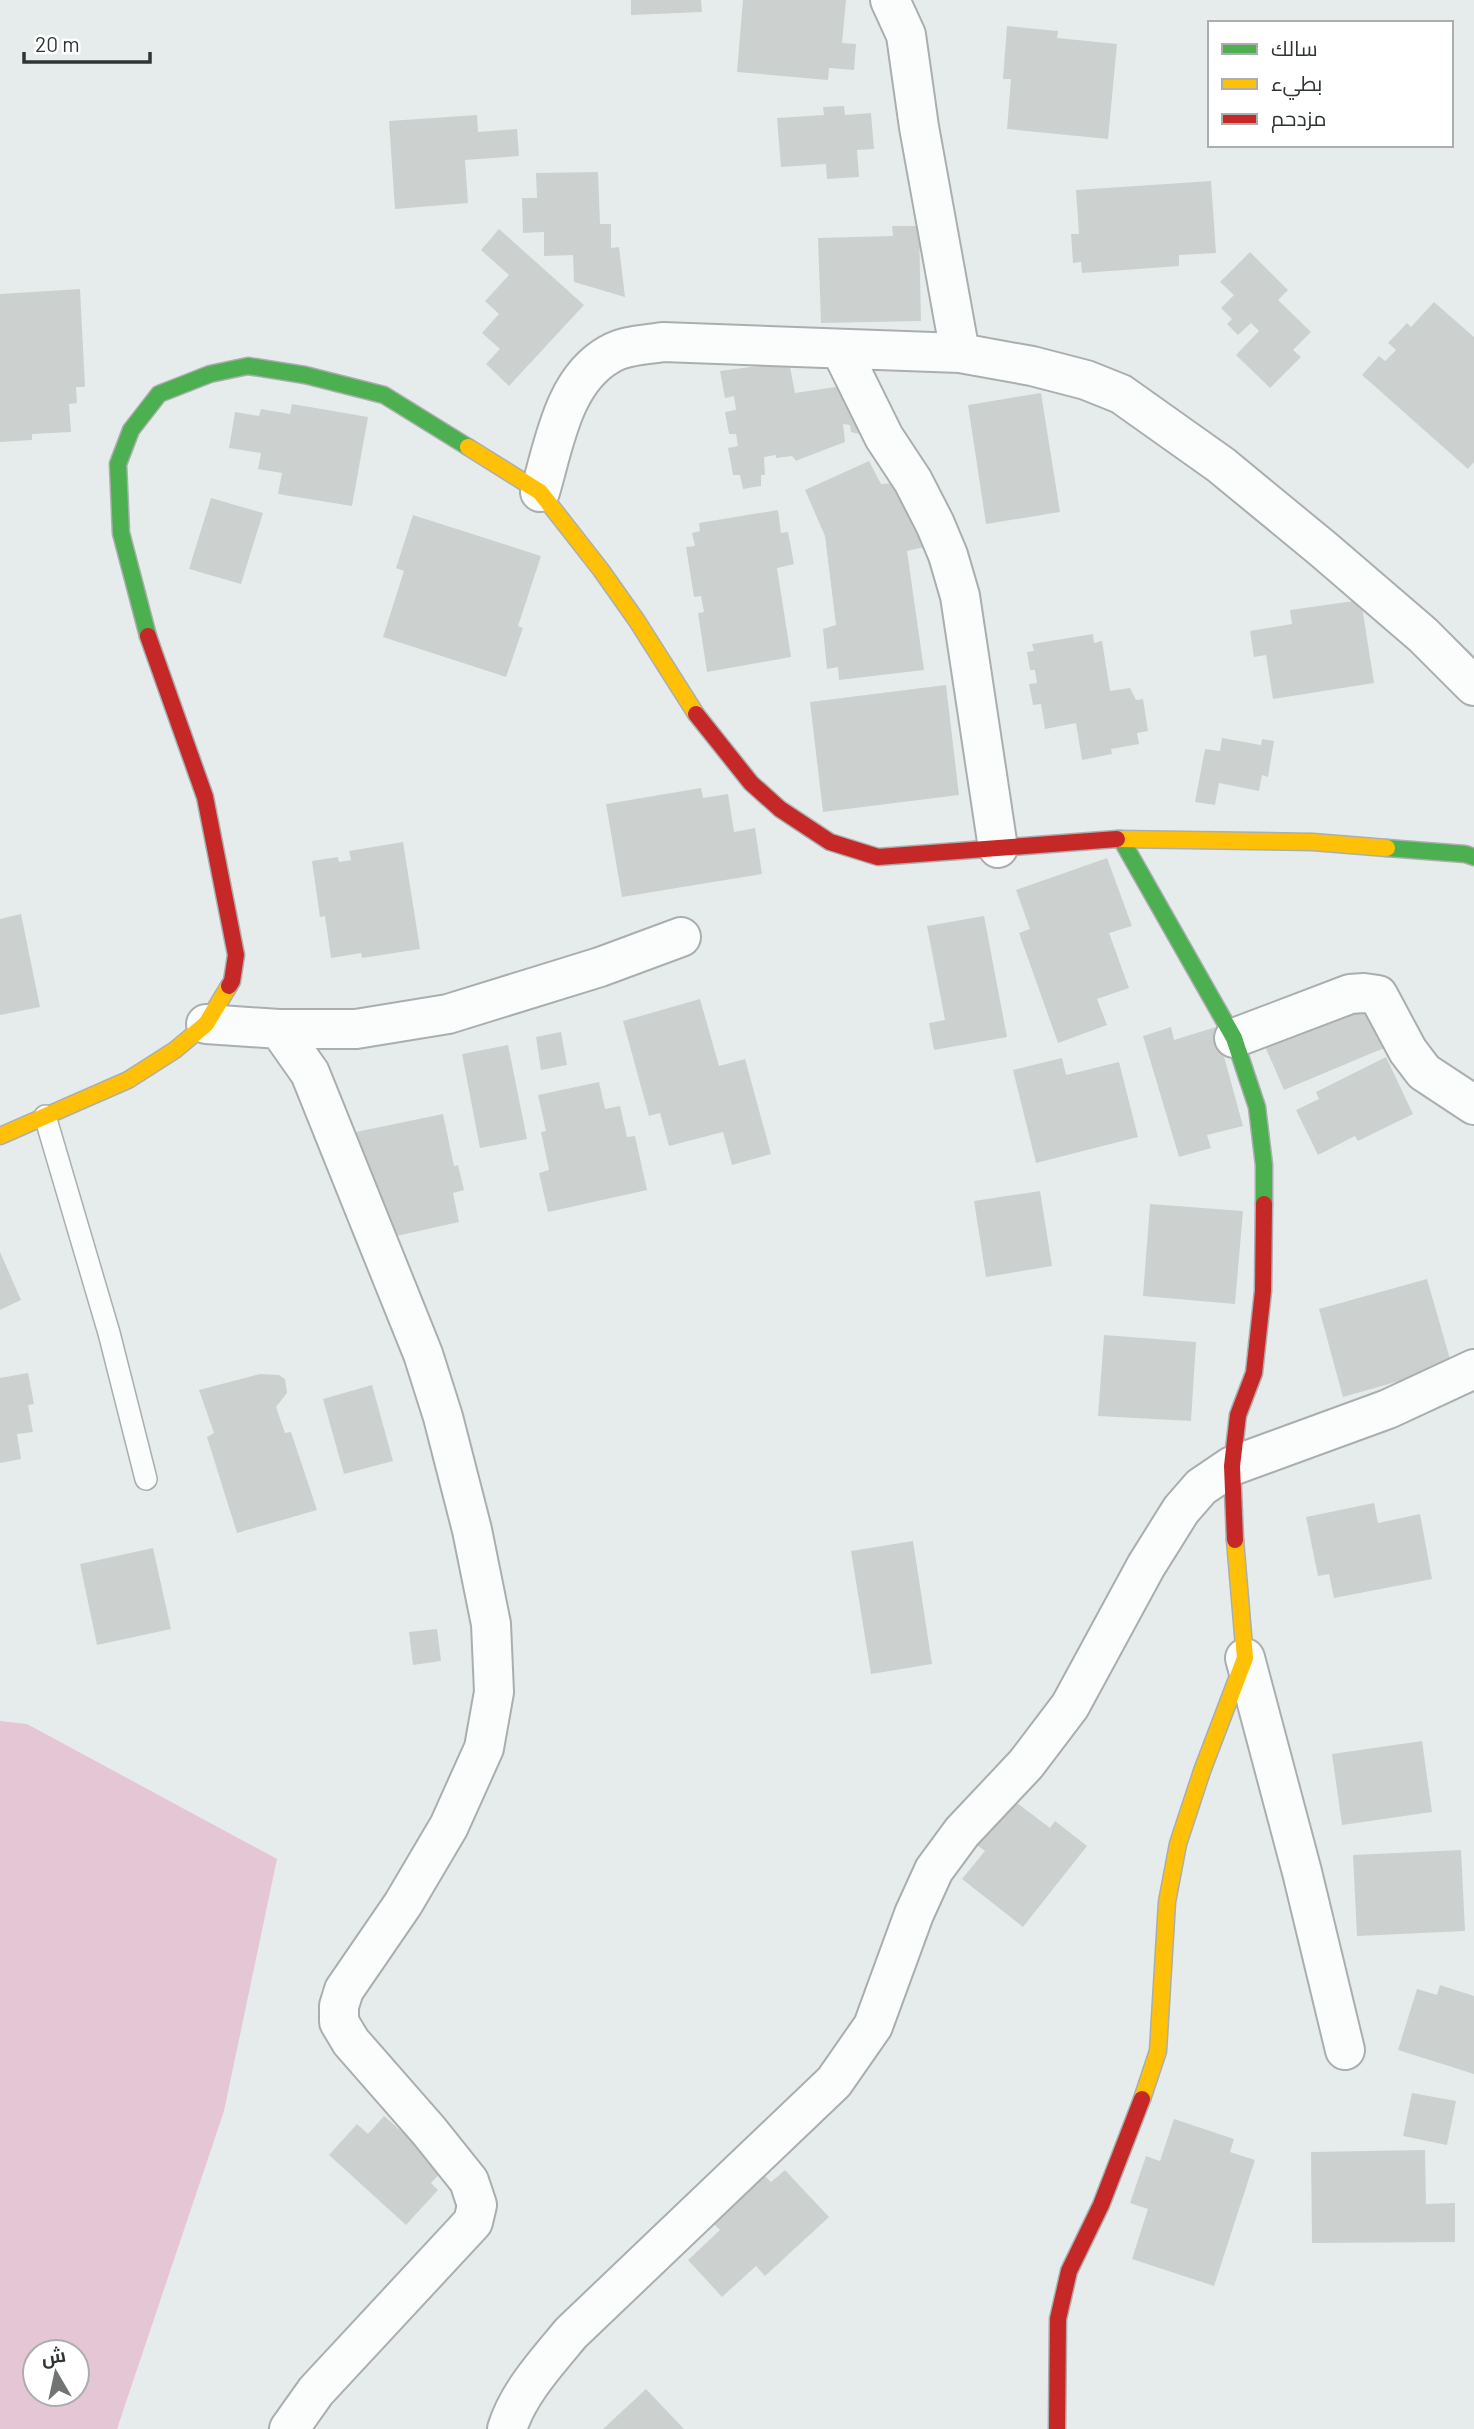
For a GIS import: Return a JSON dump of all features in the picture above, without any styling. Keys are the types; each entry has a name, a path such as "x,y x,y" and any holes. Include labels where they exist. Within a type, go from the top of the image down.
{"main road":[{"path":"0,1136 128,1080 175,1050 206,1024 232,981 236,955 205,797 149,639 121,533 118,464 131,430 159,394 210,373 248,366 305,376 384,395 540,492 637,621 699,719 751,783 780,809 830,842 878,858 1121,839 1313,842 1465,854 1474,857"},
{"path":"1057,2429 1058,2319 1069,2271 1106,2193 1158,2051 1167,1902 1178,1844 1245,1657 1242,1602 1236,1561 1232,1466 1238,1415 1254,1373 1261,1328 1264,1165 1257,1107 1234,1038 1121,839"}],"street":[{"path":"890,0 906,35 919,127 960,353"},
{"path":"540,492 561,420 578,384 592,366 610,354 626,348 663,342 960,353 1032,366 1086,380 1121,394 1221,465 1423,635 1474,686"},
{"path":"841,350 884,437 918,492 948,555 960,596 998,848"},
{"path":"206,1024 279,1029 356,1029 447,1014 600,967 681,937"},
{"path":"1234,1038 1350,994 1378,995 1408,1051 1424,1072 1474,1105"},
{"path":"279,1029 310,1073 423,1354 443,1417 472,1530 491,1624 494,1692 484,1748 449,1826 404,1904 344,1990 339,2006 340,2022 351,2042 429,2131 468,2181 477,2205 473,2222 316,2391 289,2429"},
{"path":"507,2429 510,2418 535,2376 571,2333 834,2082 873,2026 914,1914 934,1870 962,1832 1026,1765 1070,1706 1146,1566 1181,1510 1200,1487 1232,1466 1388,1409 1474,1369"},
{"path":"1245,1657 1302,1872 1345,2050"}],"lane":[{"path":"45,1116 109,1333 146,1479"}],"shaded area":[{"path":"0,1721 27,1724 277,1859 224,2111 117,2429 0,2429"}],"building":[{"path":"631,0 701,0 702,12 631,15"},
{"path":"743,0 846,0 842,43 856,44 854,70 829,68 828,80 737,72"},
{"path":"1007,26 1058,31 1057,38 1117,44 1108,139 1007,129 1011,79 1003,79"},
{"path":"844,106 845,115 871,113 874,149 857,150 859,177 827,179 826,164 781,167 777,118 824,115 823,107"},
{"path":"477,115 478,132 517,129 519,156 465,160 468,203 395,209 389,121"},
{"path":"598,172 600,224 611,224 611,248 619,247 625,297 574,282 573,255 544,256 544,232 523,233 522,198 537,198 536,173"},
{"path":"1211,181 1216,253 1179,255 1179,266 1082,273 1081,262 1073,263 1071,234 1079,234 1076,190"},
{"path":"892,226 919,226 921,321 821,323 818,238 893,236"},
{"path":"499,229 584,305 509,386 486,364 500,349 482,333 499,314 485,301 509,275 481,250"},
{"path":"1250,252 1288,290 1278,300 1311,332 1293,350 1301,357 1270,388 1236,355 1259,331 1251,323 1238,335 1227,324 1232,319 1221,308 1234,295 1220,282"},
{"path":"80,289 85,387 76,387 77,403 69,404 71,432 32,434 32,440 0,442 0,294"},
{"path":"1434,302 1474,337 1474,462 1468,469 1362,375 1379,356 1385,361 1396,350 1388,343 1407,323 1411,327"},
{"path":"789,362 795,393 842,386 859,423 860,434 851,432 850,425 843,424 845,442 796,461 792,456 764,457 765,475 761,475 761,486 743,489 740,475 733,475 728,448 738,446 736,434 729,434 725,412 736,410 734,396 725,398 720,371"},
{"path":"1041,393 1060,512 986,524 968,405"},
{"path":"292,404 368,417 352,506 278,494 282,473 258,469 261,453 229,448 235,412 259,416 261,409 290,414"},
{"path":"869,461 881,484 894,483 924,547 907,551 924,670 839,680 838,667 827,669 823,629 836,625 825,536 805,490"},
{"path":"211,498 263,513 241,584 189,569"},
{"path":"778,510 781,533 788,532 794,564 777,568 791,657 707,672 698,613 704,612 701,596 694,597 686,547 695,546 692,533 700,531 699,523"},
{"path":"413,515 541,556 518,626 523,628 506,677 383,637 404,571 396,568"},
{"path":"1361,600 1374,683 1273,699 1266,655 1254,657 1250,631 1292,624 1290,610"},
{"path":"1093,634 1094,643 1102,641 1110,691 1130,688 1136,700 1143,699 1148,731 1137,733 1139,744 1111,749 1112,754 1082,760 1076,723 1045,729 1041,704 1033,705 1029,684 1037,683 1035,670 1030,670 1027,652 1034,651 1032,644"},
{"path":"946,685 959,795 823,812 810,702"},
{"path":"1222,738 1261,745 1262,739 1274,741 1268,777 1262,775 1259,791 1219,783 1215,805 1195,802 1205,749 1220,751"},
{"path":"701,788 703,798 728,794 734,832 755,828 762,874 622,897 606,804"},
{"path":"403,842 420,949 362,958 361,953 331,958 325,916 320,917 312,861 338,857 339,862 351,860 349,851"},
{"path":"1107,858 1132,926 1109,933 1129,988 1097,999 1107,1025 1058,1043 1019,933 1030,929 1016,890"},
{"path":"21,914 40,1007 0,1015 0,919"},
{"path":"984,916 1007,1037 934,1050 929,1023 945,1020 927,926"},
{"path":"700,999 719,1066 745,1059 771,1154 732,1165 723,1132 669,1146 660,1113 649,1116 623,1021"},
{"path":"1364,1002 1384,1048 1284,1090 1264,1044"},
{"path":"1171,1027 1174,1040 1216,1027 1243,1126 1207,1135 1211,1148 1179,1157 1143,1036"},
{"path":"561,1032 567,1065 541,1070 536,1037"},
{"path":"508,1045 527,1139 480,1148 462,1054"},
{"path":"1386,1057 1413,1114 1358,1141 1355,1136 1318,1155 1296,1110 1319,1099 1316,1092"},
{"path":"1062,1058 1066,1075 1119,1062 1138,1137 1036,1163 1013,1070"},
{"path":"599,1082 605,1109 620,1106 627,1137 635,1136 647,1190 548,1212 539,1173 549,1170 541,1132 546,1131 538,1095"},
{"path":"443,1114 454,1166 458,1165 464,1190 453,1193 459,1222 383,1239 356,1132"},
{"path":"1040,1191 1052,1266 986,1277 974,1201"},
{"path":"1150,1204 1243,1211 1235,1304 1143,1296"},
{"path":"0,1252 21,1300 0,1310"},
{"path":"1427,1279 1452,1366 1343,1397 1319,1309"},
{"path":"1104,1335 1196,1342 1191,1421 1098,1416"},
{"path":"28,1373 34,1404 28,1405 33,1432 17,1434 21,1459 0,1463 0,1378"},
{"path":"260,1374 279,1375 285,1379 287,1393 276,1407 285,1433 291,1432 317,1510 237,1533 207,1437 214,1433 199,1390"},
{"path":"372,1385 393,1461 344,1474 323,1399"},
{"path":"1374,1503 1378,1523 1420,1514 1432,1579 1334,1598 1329,1574 1318,1576 1306,1517"},
{"path":"913,1541 932,1664 871,1674 851,1551"},
{"path":"153,1548 171,1629 97,1645 80,1564"},
{"path":"437,1629 441,1661 413,1665 409,1632"},
{"path":"1422,1741 1432,1812 1342,1825 1332,1754"},
{"path":"1013,1800 1050,1828 1055,1821 1087,1846 1023,1927 962,1879 985,1851 977,1845"},
{"path":"1461,1850 1465,1931 1357,1936 1353,1855"},
{"path":"1440,1985 1474,1996 1474,2074 1398,2050 1417,1989 1437,1995"},
{"path":"1412,2093 1456,2101 1447,2145 1403,2136"},
{"path":"384,2116 444,2169 431,2183 438,2190 406,2225 329,2155 357,2124 368,2134"},
{"path":"1174,2119 1234,2139 1230,2152 1255,2160 1214,2286 1132,2259 1148,2209 1130,2203 1146,2156 1160,2161"},
{"path":"1425,2150 1426,2204 1455,2203 1455,2242 1312,2243 1311,2152"},
{"path":"785,2170 829,2217 765,2276 756,2266 722,2297 688,2260 720,2230 714,2224 765,2176 771,2182"},
{"path":"646,2389 684,2429 603,2429"}],"traffic: fast":[{"path":"148,636 121,533 118,464 131,430 159,394 210,374 248,366 305,375 384,395 468,447"},
{"path":"1121,839 1234,1038 1257,1107 1264,1165 1264,1204"},
{"path":"1387,848 1474,857"}],"traffic: slow":[{"path":"468,447 540,492 637,621 696,714"},
{"path":"1117,839 1313,842 1387,848"},
{"path":"0,1136 128,1080 175,1050 206,1024 229,986"},
{"path":"1142,2099 1158,2051 1167,1902 1178,1844 1202,1771 1245,1658 1235,1540"}],"traffic: jam":[{"path":"148,636 205,797 236,955 229,986"},
{"path":"696,714 751,783 780,809 830,842 878,857 1117,839"},
{"path":"1235,1540 1232,1466 1238,1415 1254,1373 1263,1291 1264,1204"},
{"path":"1057,2429 1058,2319 1069,2271 1101,2205 1142,2099"}]}
